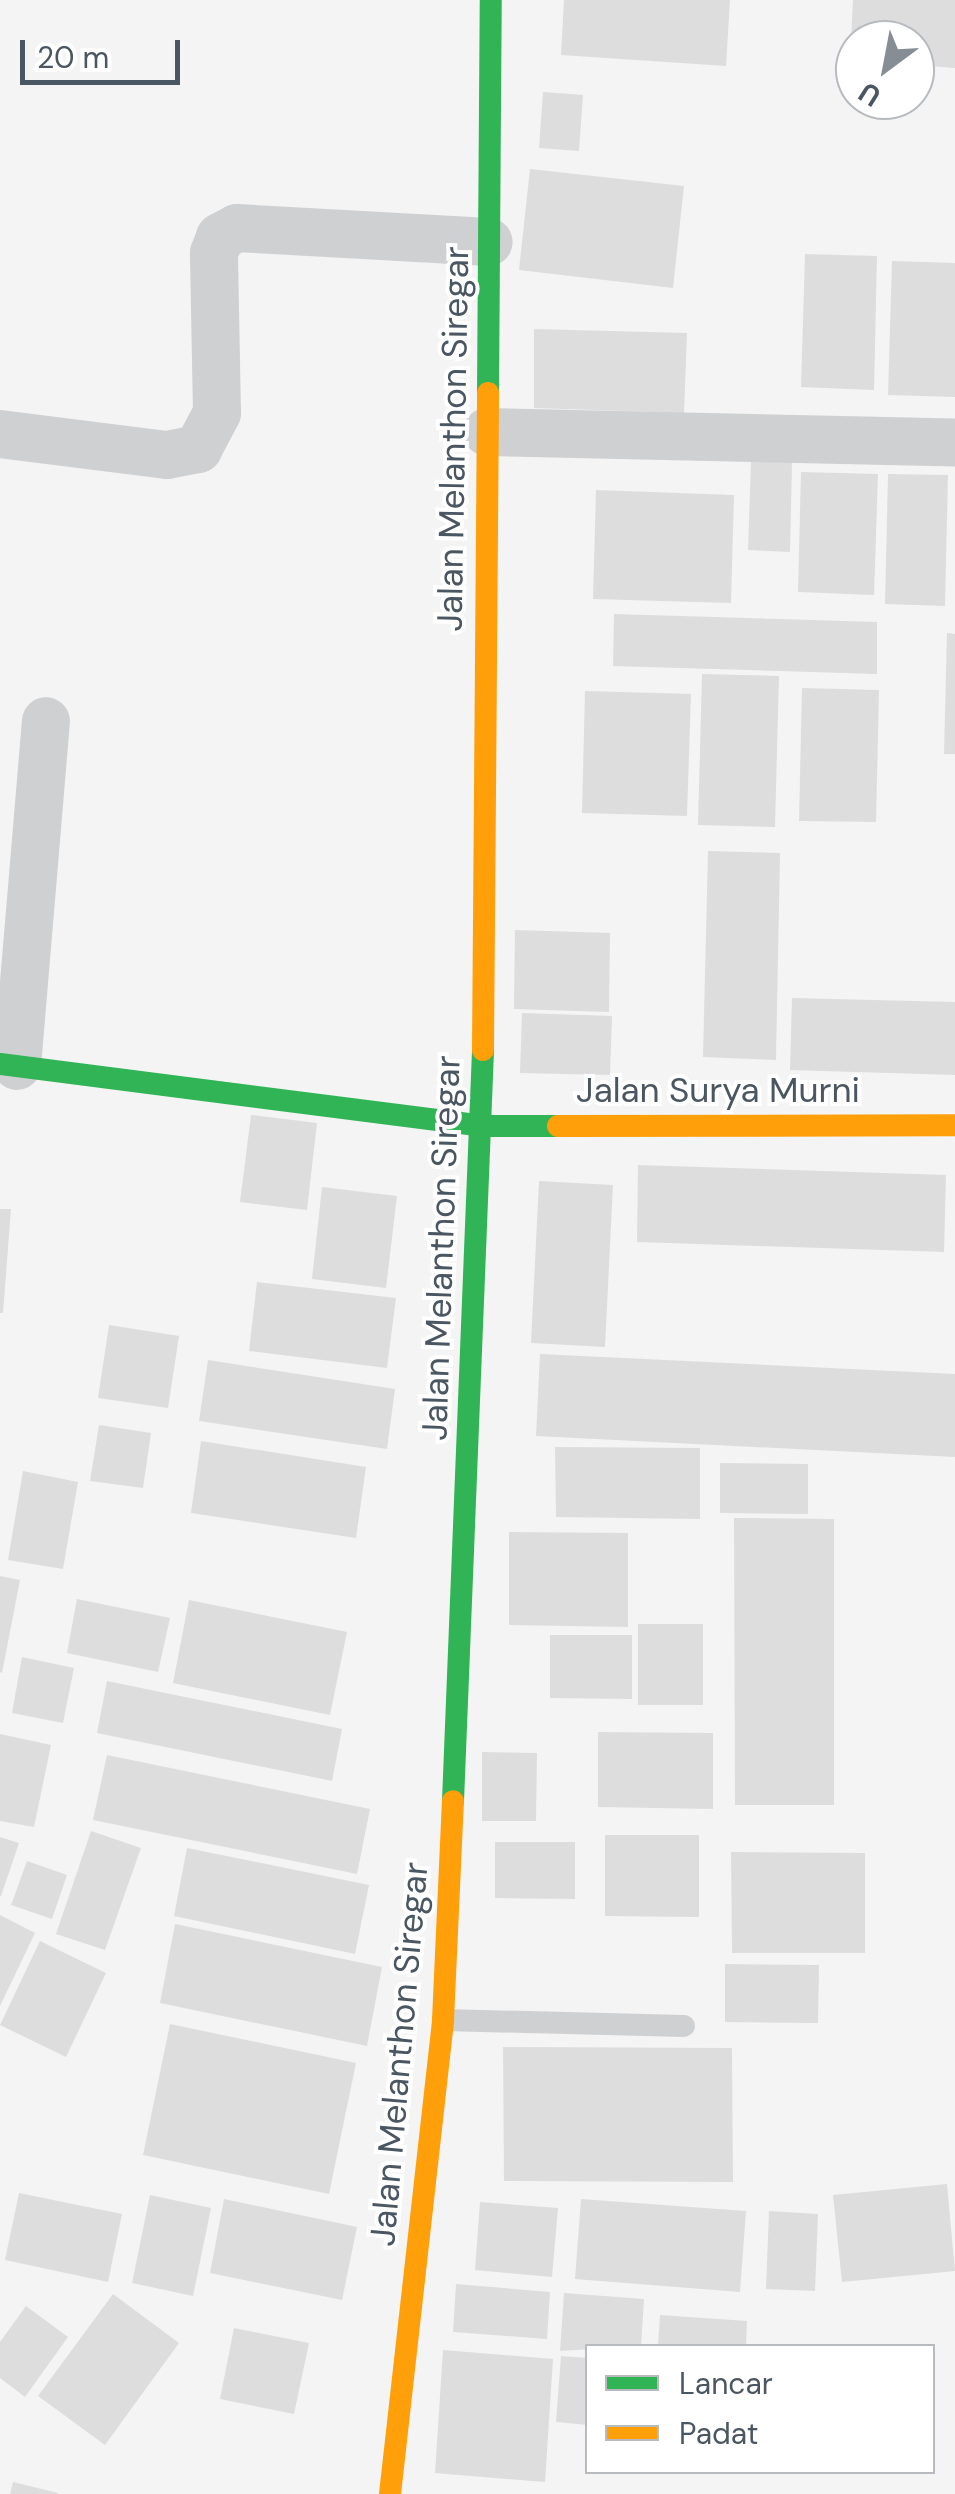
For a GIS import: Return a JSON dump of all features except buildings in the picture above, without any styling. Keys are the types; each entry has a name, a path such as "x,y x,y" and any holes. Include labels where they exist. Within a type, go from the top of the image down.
{"main road":[{"name":"Jalan Melanthon Siregar","path":"390,2494 443,2020 482,1126 491,0"},
{"name":"Jalan Surya Murni","path":"9,1065 482,1126 955,1125"}],"street":[{"path":"0,434 166,455 198,449 217,414 214,253 220,237 237,228 490,242"},
{"path":"487,432 955,443"},
{"path":"9,1065 46,721"}],"lane":[{"path":"443,2020 684,2026"}],"traffic: fast":[{"path":"488,393 491,0"},
{"path":"453,1801 483,1050"},
{"path":"0,1064 482,1126 558,1126"}],"traffic: slow":[{"path":"483,1050 488,393"},
{"path":"558,1126 955,1125"},
{"path":"390,2494 443,2020 453,1801"}]}
